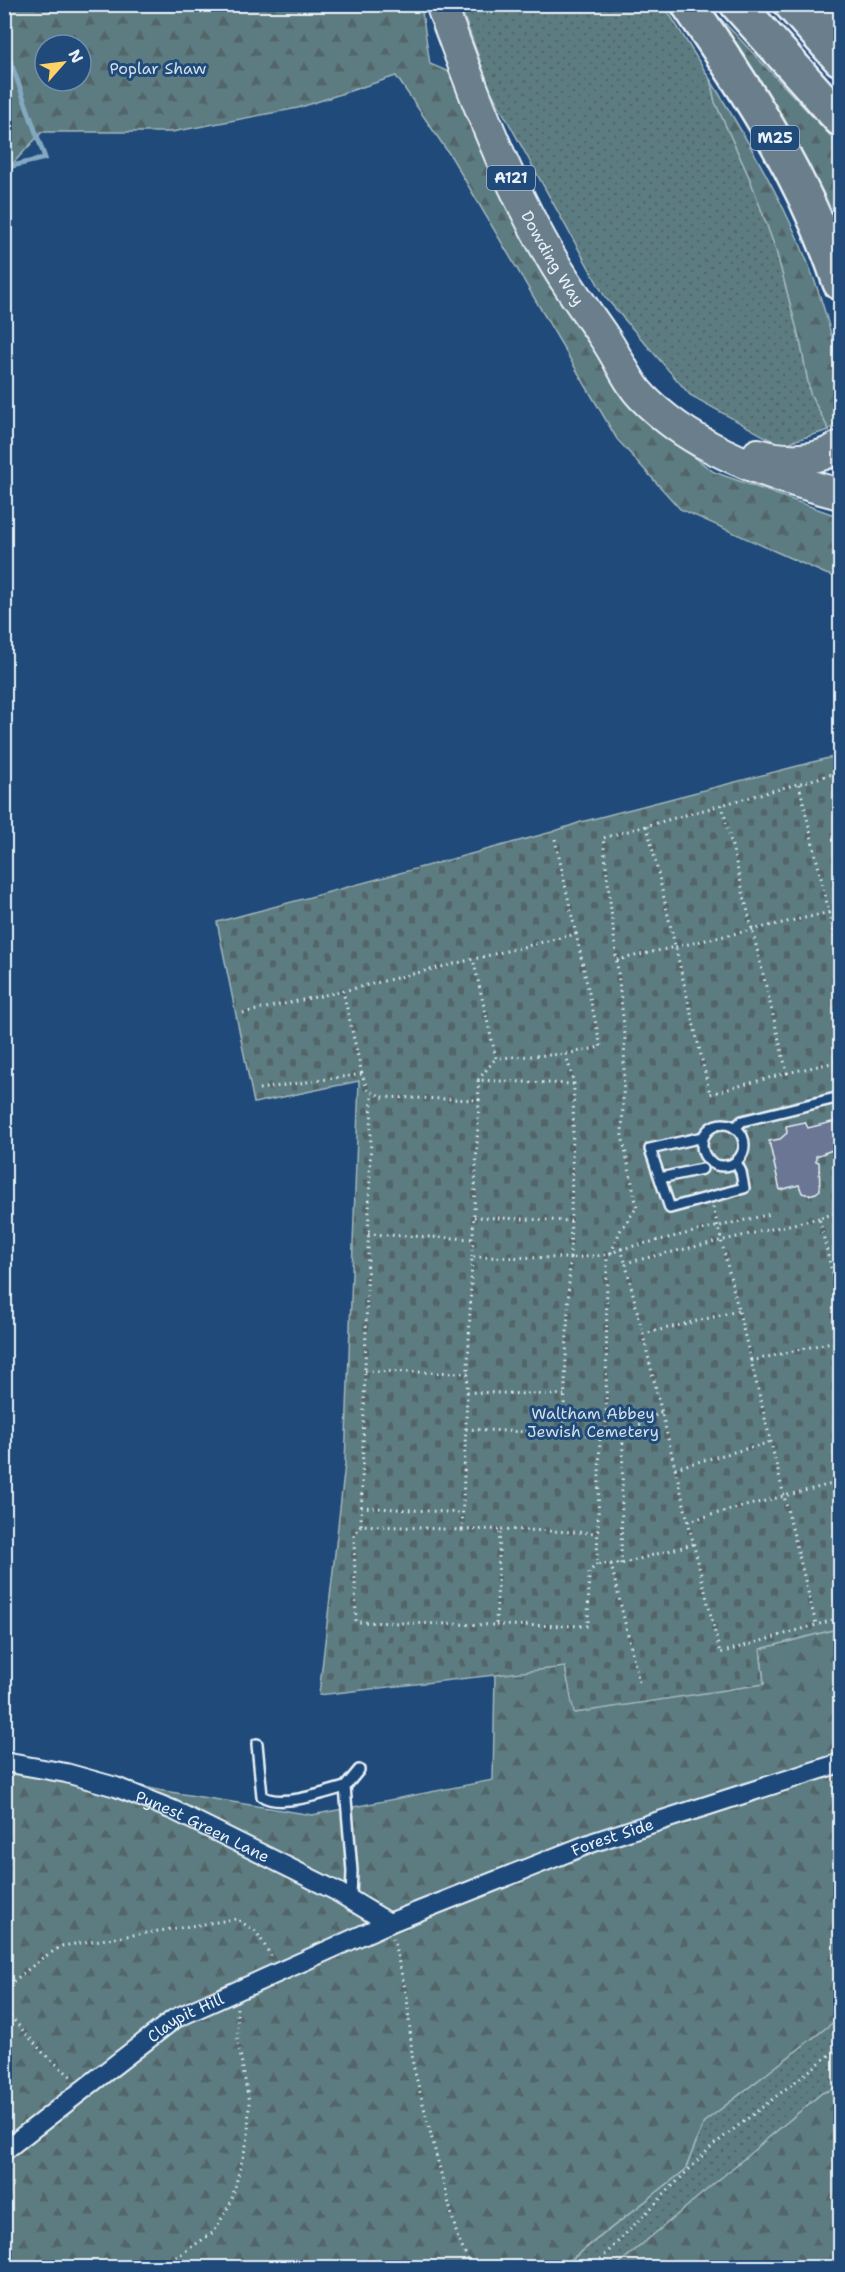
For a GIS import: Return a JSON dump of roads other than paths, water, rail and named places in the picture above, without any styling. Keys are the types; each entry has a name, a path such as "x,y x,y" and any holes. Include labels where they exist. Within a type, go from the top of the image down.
{"highway":[{"name":"M25","path":"688,4 741,82 789,163 813,209 840,283"},
{"path":"737,4 840,119"},
{"path":"792,4 840,59"},
{"path":"834,4 840,13"}],"main road":[{"name":"Dowding Way","path":"441,4 522,204 548,254 606,339 638,392 668,419 705,443 746,463 840,494"},
{"name":"Dowding Way","path":"606,339 680,406 751,451 777,459 812,458 840,446"}],"street":[{"name":"Pynest Green Lane","path":"4,1762 66,1773 116,1787 173,1810 351,1898 389,1923"},
{"name":"Forest Side","path":"389,1923 594,1842 840,1763"},
{"name":"Claypit Hill","path":"4,2151 174,2019 389,1923"}],"lane":[{"path":"735,1128 742,1121 840,1097"},
{"path":"725,1124 735,1128 743,1138 744,1146 736,1162 719,1166 709,1161 703,1151 703,1137 707,1131 725,1124"},
{"path":"703,1137 650,1149 670,1208 744,1188 741,1172 736,1162"},
{"path":"660,1178 702,1169"},
{"path":"257,1744 260,1786 262,1796 268,1800 282,1801 345,1787 359,1770"},
{"path":"345,1787 352,1871 351,1898"}],"waterway":[{"path":"4,43 45,158 4,168"}],"park label":[{"name":"Poplar Shaw","path":"158,68"},
{"name":"Waltham Abbey Jewish Cemetery","path":"593,1422"}]}
